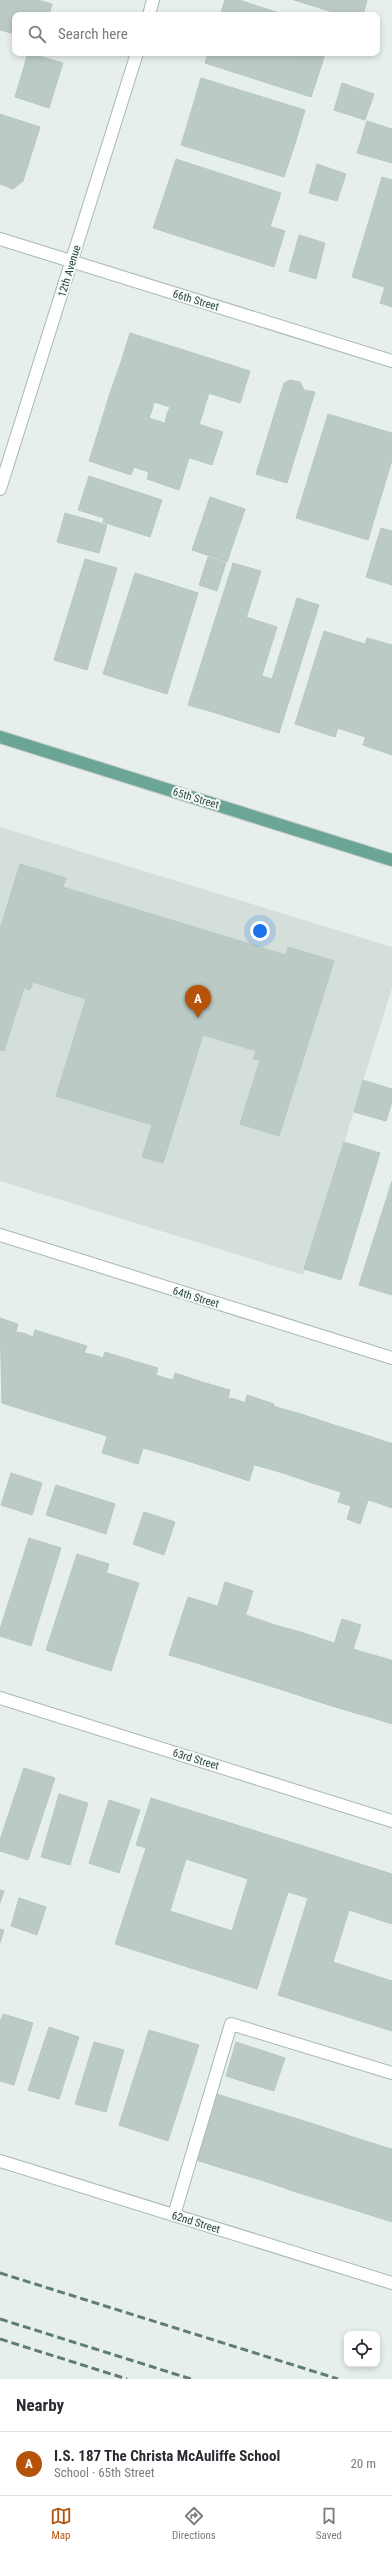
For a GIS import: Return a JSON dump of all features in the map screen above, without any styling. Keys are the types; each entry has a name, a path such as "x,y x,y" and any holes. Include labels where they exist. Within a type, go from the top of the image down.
{"main road":[{"name":"65th Street","path":"0,737 392,860"}],"street":[{"path":"150,12 153,0"},
{"name":"12th Avenue","path":"0,489 136,56"},
{"name":"66th Street","path":"0,239 392,361"},
{"name":"64th Street","path":"0,1235 392,1358"},
{"name":"63rd Street","path":"0,1698 392,1821"},
{"path":"174,2216 231,2024 392,2073"},
{"name":"62nd Street","path":"0,2161 392,2283"}],"shaded area":[{"path":"0,827 392,947 392,988 303,1275 0,1181"}],"building":[{"path":"0,0 38,0 52,4 50,12 12,12 12,33 0,30"},
{"path":"225,0 239,0 276,12 221,12"},
{"path":"294,0 367,0 364,12 332,12"},
{"path":"27,56 38,56 63,63 49,108 15,97"},
{"path":"207,56 298,56 322,64 311,97 205,63"},
{"path":"298,56 324,56 322,64"},
{"path":"201,78 305,110 295,144 191,112"},
{"path":"342,83 374,94 365,120 334,110"},
{"path":"191,112 295,144 284,177 181,145"},
{"path":"0,114 40,127 23,181 13,189 0,184"},
{"path":"367,121 392,129 392,163 357,153"},
{"path":"176,159 281,193 270,227 165,193"},
{"path":"317,164 346,174 337,201 309,193"},
{"path":"382,177 392,180 392,263 384,287 352,277"},
{"path":"165,193 285,231 274,267 153,228"},
{"path":"299,235 325,243 316,279 289,271"},
{"path":"392,263 392,307 380,303"},
{"path":"130,333 250,371 240,403 120,365"},
{"path":"120,365 209,393 199,425 167,414 170,407 154,402 152,410 109,396"},
{"path":"290,380 300,382 304,390 315,392 287,483 256,474 284,383"},
{"path":"109,396 152,410 149,418 165,423 167,414 223,432 212,465 99,429"},
{"path":"328,414 392,433 392,460 368,540 296,518"},
{"path":"99,429 189,458 179,490 147,479 149,472 134,467 131,475 89,461"},
{"path":"89,476 162,500 150,537 103,522 104,518 78,510"},
{"path":"210,497 245,509 227,562 192,550"},
{"path":"65,513 107,525 99,553 57,542"},
{"path":"381,528 392,531 392,585 366,577"},
{"path":"208,557 226,563 217,591 199,585"},
{"path":"85,559 117,568 87,670 54,660"},
{"path":"233,563 261,571 216,713 188,705"},
{"path":"135,573 167,583 135,684 103,674"},
{"path":"167,583 198,593 167,694 135,684"},
{"path":"297,598 319,605 279,733 247,723 262,676 272,679"},
{"path":"246,617 277,627 247,723 216,713"},
{"path":"324,631 365,644 335,737 295,724"},
{"path":"367,638 392,645 392,654 365,737 338,728"},
{"path":"392,654 392,755 363,745"},
{"path":"20,864 66,878 63,887 286,955 288,947 334,961 279,1136 240,1124 260,1060 253,1059 256,1051 203,1035 163,1163 142,1157 152,1125 56,1096 86,999 33,982 30,990 24,988 4,1051 0,1050 0,929"},
{"path":"363,1080 392,1089 392,1102 386,1121 354,1112"},
{"path":"344,1142 380,1153 341,1280 304,1269"},
{"path":"392,1181 392,1295 359,1285"},
{"path":"0,1318 18,1324 16,1332 23,1333 2,1403"},
{"path":"35,1330 61,1338 37,1414 2,1403 23,1333 33,1337"},
{"path":"61,1338 87,1346 84,1353 94,1355 72,1425 37,1414"},
{"path":"105,1352 131,1360 107,1436 72,1425 94,1355 103,1358"},
{"path":"131,1360 158,1368 156,1375 165,1378 138,1464 102,1453"},
{"path":"175,1373 202,1382 178,1458 143,1448 165,1378 173,1380"},
{"path":"202,1382 230,1390 228,1398 235,1399 213,1469 178,1458"},
{"path":"247,1395 274,1404 249,1481 213,1469 235,1399 245,1403"},
{"path":"273,1406 301,1414 283,1473 255,1465"},
{"path":"301,1414 331,1424 312,1483 283,1473"},
{"path":"331,1424 360,1433 341,1492 312,1483"},
{"path":"360,1433 390,1443 372,1501 368,1500 360,1524 347,1519 351,1506 338,1502"},
{"path":"390,1443 392,1443 392,1508 372,1501"},
{"path":"11,1473 42,1483 32,1515 1,1505"},
{"path":"56,1485 87,1495 78,1525 46,1515"},
{"path":"87,1495 115,1504 106,1534 78,1525"},
{"path":"144,1512 175,1522 164,1555 133,1544"},
{"path":"29,1538 61,1548 31,1646 0,1636 0,1629"},
{"path":"77,1554 109,1564 79,1661 46,1650"},
{"path":"107,1573 139,1583 111,1671 79,1661"},
{"path":"225,1582 253,1591 228,1673 200,1664"},
{"path":"188,1597 217,1606 200,1664 169,1655"},
{"path":"246,1615 275,1625 257,1682 228,1673"},
{"path":"342,1619 361,1625 353,1649 363,1652 345,1710 316,1701"},
{"path":"275,1625 304,1633 286,1691 257,1682"},
{"path":"304,1633 334,1643 316,1701 286,1691"},
{"path":"363,1652 391,1660 373,1718 345,1710"},
{"path":"391,1660 392,1661 392,1724 373,1718"},
{"path":"24,1768 55,1778 28,1860 0,1851 0,1840"},
{"path":"59,1794 88,1803 70,1865 41,1857"},
{"path":"151,1798 313,1849 298,1895 288,1892 257,1989 115,1944 146,1848 136,1845","holes":["186,1859 248,1879 232,1931 170,1911"]},
{"path":"109,1800 140,1810 119,1873 89,1863"},
{"path":"313,1849 392,1874 392,1924 349,1910 333,1962 392,1981 392,2031 278,1995 308,1898 298,1895"},
{"path":"0,1890 4,1891 0,1903"},
{"path":"19,1898 46,1907 37,1935 11,1926"},
{"path":"0,1929 4,1930 0,1943"},
{"path":"3,2014 33,2023 14,2085 0,2081 0,2022"},
{"path":"49,2027 79,2037 59,2099 28,2090"},
{"path":"149,2030 199,2045 168,2141 119,2125"},
{"path":"94,2042 124,2050 106,2112 75,2104"},
{"path":"236,2042 267,2052 257,2086 226,2076"},
{"path":"267,2052 285,2058 274,2091 257,2086"},
{"path":"217,2094 252,2105 231,2171 196,2160"},
{"path":"252,2105 285,2115 264,2181 231,2171"},
{"path":"285,2115 320,2126 299,2193 264,2181"},
{"path":"320,2126 353,2137 332,2203 299,2193"},
{"path":"353,2137 388,2148 367,2214 332,2203"},
{"path":"388,2148 392,2149 392,2222 367,2214"}],"railway":[{"path":"0,2273 338,2379"},
{"path":"0,2319 191,2379"},
{"path":"0,2339 127,2379"}],"place":[{"name":"I.S. 187 The Christa McAuliffe School","path":"198,1018"}]}
